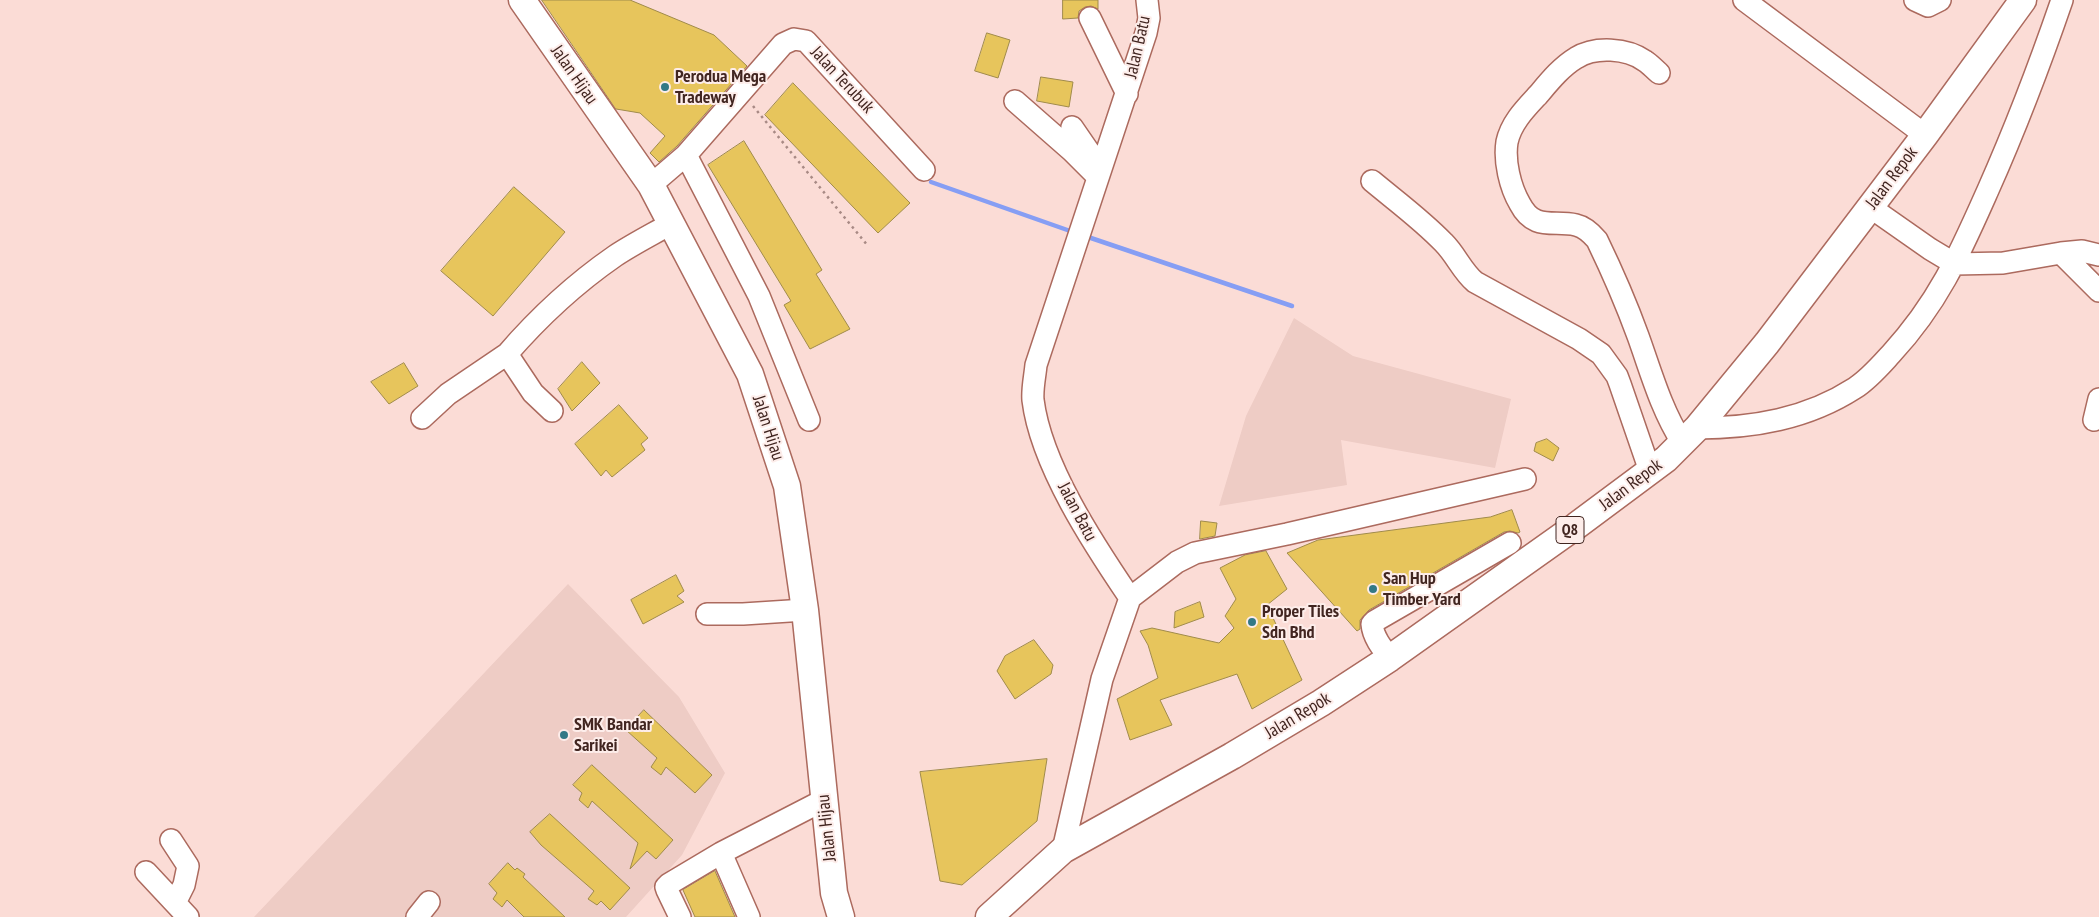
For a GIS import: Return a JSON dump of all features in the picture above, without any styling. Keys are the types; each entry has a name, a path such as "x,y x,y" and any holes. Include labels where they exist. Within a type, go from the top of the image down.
{"main road":[{"name":"Jalan Hijau","path":"522,0 650,185 672,223 750,374 787,486 805,610 834,893 841,917"},
{"name":"Jalan Repok","path":"989,917 1063,850 1239,752 1321,703 1390,658 1576,526 1666,459 1689,435 1767,343 1925,135 2022,0"}],"street":[{"name":"Jalan Batu","path":"1130,598 1094,545 1059,478 1043,440 1033,399 1036,365 1146,33 1149,18 1147,0"},
{"path":"1744,0 1925,135"},
{"path":"1915,0 1928,6 1940,0"},
{"path":"1659,73 1645,61 1631,54 1591,51 1576,58 1550,81 1513,126 1507,142 1506,157 1514,192 1520,205 1529,217 1542,223 1576,225 1589,231 1598,240 1638,334 1657,392 1672,427 1689,435 1767,423 1794,416 1856,388 1872,375 1908,335 1940,291 1955,264 2019,118 2062,0"},
{"name":"Jalan Batu","path":"1090,18 1127,94"},
{"name":"Jalan Terubuk","path":"650,185 686,155 783,44 794,39 806,41 924,170"},
{"path":"1015,101 1099,173"},
{"path":"1072,126 1099,173"},
{"path":"686,155 760,296 809,420"},
{"path":"1372,181 1445,244 1465,274 1475,282 1579,339 1601,354 1617,376 1650,471"},
{"path":"1870,207 1955,264 2003,264 2082,251 2099,255"},
{"path":"422,418 448,394 507,354 526,332 581,282 616,255 672,223"},
{"path":"2061,253 2099,291"},
{"path":"507,354 532,393 552,411"},
{"path":"2094,420 2099,399"},
{"path":"1063,850 1102,679 1130,598 1177,562 1195,554 1525,479"},
{"path":"1390,658 1380,646 1373,631 1372,624 1375,621 1510,543"},
{"path":"707,614 805,610"},
{"path":"680,917 666,887 721,853 824,800"},
{"path":"171,840 188,866 182,910"},
{"path":"721,853 750,917"},
{"path":"146,872 182,910"}],"path":[{"path":"741,91 868,246"}],"shaded area":[{"path":"1294,318 1353,356 1511,399 1495,468 1341,440 1347,485 1219,506 1246,416"},
{"name":"SMK Bandar Sarikei","path":"568,584 679,697 725,773 682,855 626,917 254,917"}],"building":[{"name":"Perodua Mega Tradeway","path":"542,0 630,0 714,35 747,66 677,146 659,162 650,153 665,136 640,113 616,109"},
{"path":"1063,0 1098,0 1098,9 1091,6 1085,7 1079,11 1078,18 1063,19"},
{"path":"987,33 1010,40 998,78 975,71"},
{"path":"1041,77 1073,82 1069,107 1037,101"},
{"path":"793,83 910,203 878,233 765,115"},
{"path":"744,141 822,270 816,274 850,329 810,349 784,305 791,301 708,165"},
{"path":"514,187 565,232 493,316 441,271"},
{"path":"582,362 600,383 572,411 558,389"},
{"path":"404,363 418,386 389,404 371,382"},
{"path":"619,405 648,438 641,444 645,450 612,477 606,470 601,476 575,444"},
{"path":"1547,439 1559,448 1553,461 1534,451 1536,443"},
{"name":"San Hup Timber Yard","path":"1512,510 1520,532 1504,532 1369,610 1360,620 1360,629 1357,631 1287,553 1318,540 1490,517"},
{"path":"1201,521 1217,523 1215,536 1200,539"},
{"path":"1266,551 1287,589 1267,605 1302,680 1252,709 1237,674 1160,700 1172,725 1130,740 1117,699 1158,678 1148,645 1140,631 1152,628 1219,643 1234,628 1225,616 1236,599 1220,568 1245,555"},
{"path":"676,575 684,591 677,596 684,602 643,624 631,600"},
{"path":"1200,602 1204,617 1174,628 1175,612"},
{"path":"1034,640 1053,665 1051,674 1015,699 997,671 1005,656"},
{"path":"644,710 712,775 695,793 666,767 661,775 651,767 657,758 626,730"},
{"path":"1047,759 1037,821 962,885 940,881 920,772"},
{"path":"592,765 673,840 656,859 647,851 630,869 638,843 592,801 588,808 579,800 582,793 573,785"},
{"path":"550,814 630,888 610,910 601,901 597,905 588,899 594,891 541,845 530,832"},
{"path":"508,863 515,870 517,868 525,874 523,877 565,917 524,917 507,900 502,907 493,899 497,893 489,884"},
{"path":"715,871 735,917 695,917 683,890"}],"waterway":[{"path":"931,182 1073,232"},
{"path":"1085,236 1292,306"}],"place":[{"name":"Perodua Mega Tradeway","path":"665,87"},
{"name":"San Hup Timber Yard","path":"1373,589"},
{"name":"Proper Tiles Sdn Bhd","path":"1252,622"},
{"name":"SMK Bandar Sarikei","path":"564,735"}]}
